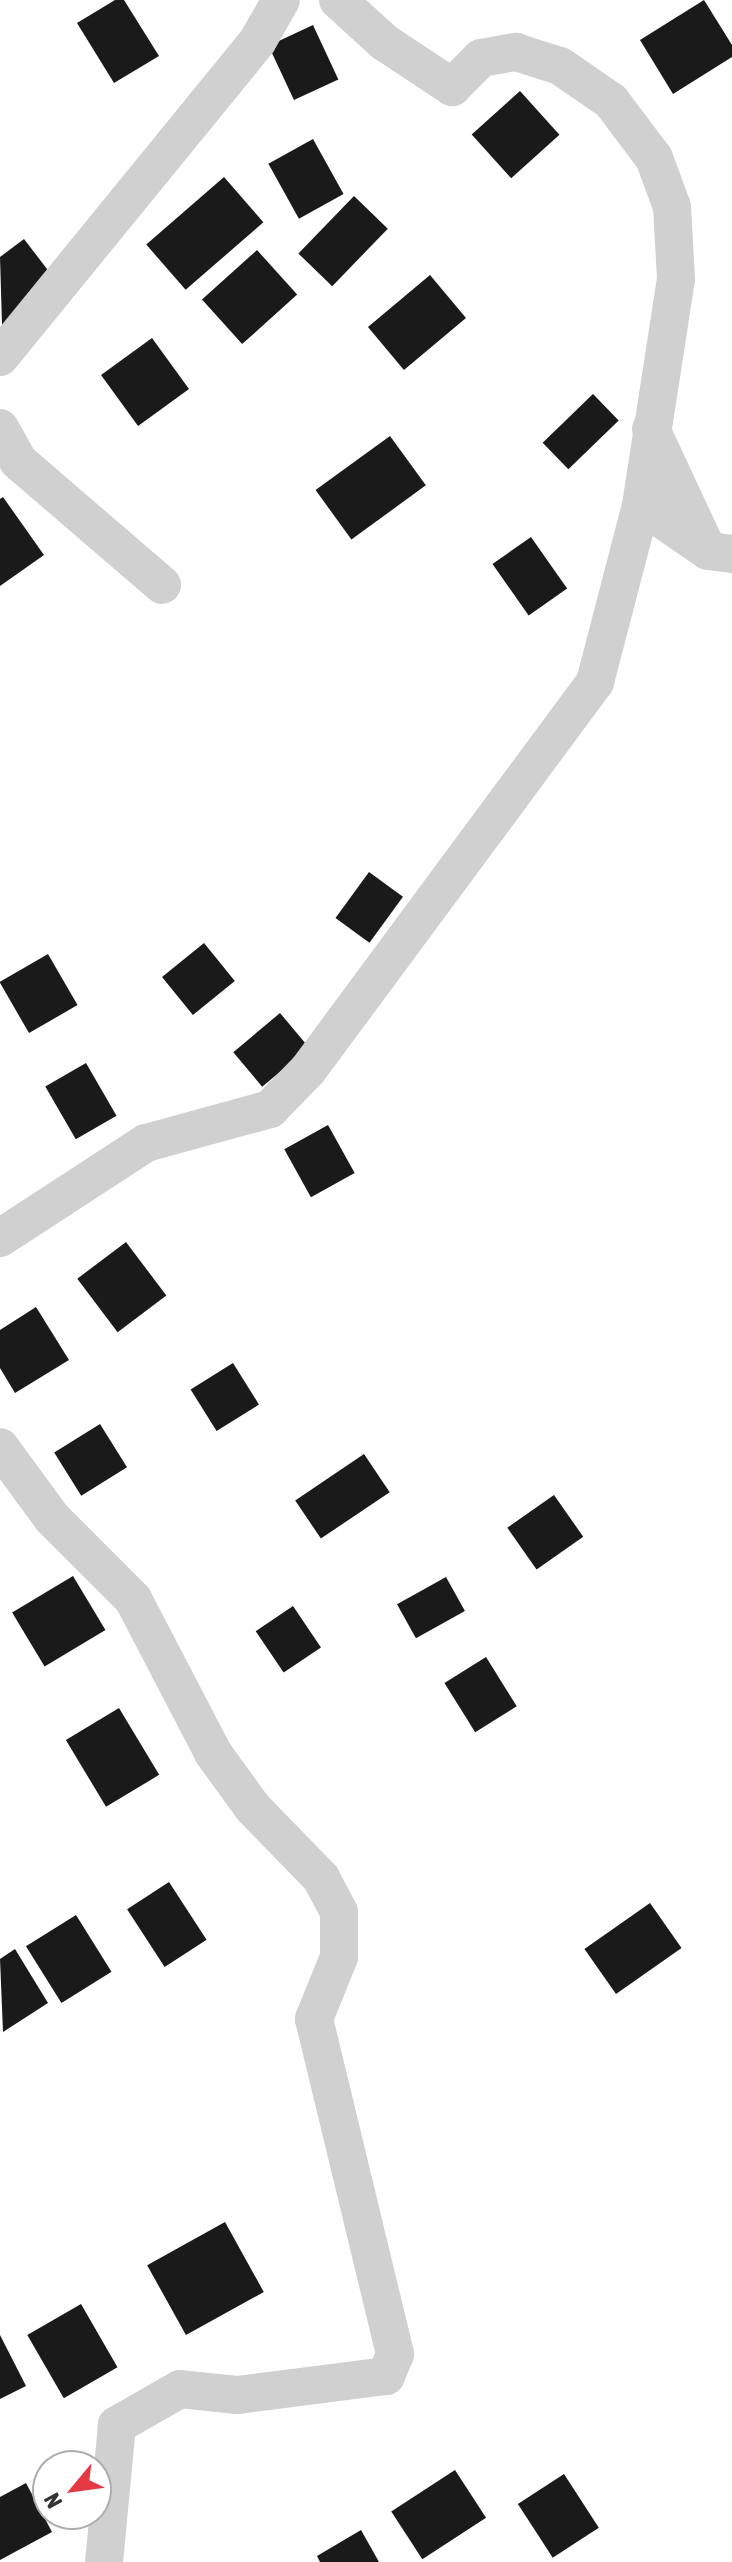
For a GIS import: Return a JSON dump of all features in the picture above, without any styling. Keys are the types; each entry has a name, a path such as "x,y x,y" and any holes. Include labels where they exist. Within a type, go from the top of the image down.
{"street":[{"path":"0,357 257,42 281,0"},
{"path":"0,1238 146,1143 270,1109 308,1070 595,682 641,505 676,279 672,207 654,158 611,101 560,66 516,52 481,58 452,87 384,42 338,0"},
{"path":"0,428 18,461 162,585"},
{"path":"651,429 720,553"},
{"path":"641,505 720,553"},
{"path":"0,1447 52,1518 133,1599 213,1753 253,1808 321,1878 339,1912 339,1957 314,2019 395,2354 386,2376 237,2395 180,2389 117,2425 104,2562"}],"building":[{"path":"115,0 124,0 159,56 114,83 77,23"},
{"path":"704,0 732,45 732,57 673,94 640,40"},
{"path":"313,25 338,79 294,100 269,46"},
{"path":"520,91 559,135 511,178 472,134"},
{"path":"313,139 344,194 299,219 268,164"},
{"path":"224,177 263,222 186,290 146,245"},
{"path":"354,196 388,229 332,286 298,254"},
{"path":"24,239 57,282 2,325 0,257"},
{"path":"257,250 297,295 242,344 202,300"},
{"path":"430,275 466,318 404,370 368,327"},
{"path":"152,338 189,389 138,426 101,375"},
{"path":"593,394 619,421 568,469 543,443"},
{"path":"390,436 426,485 351,539 316,490"},
{"path":"3,497 44,555 0,586 0,499"},
{"path":"531,537 567,589 529,616 492,564"},
{"path":"369,872 403,897 369,943 335,918"},
{"path":"204,943 235,981 193,1015 162,977"},
{"path":"48,954 78,1005 29,1033 0,982"},
{"path":"280,1013 309,1047 262,1087 233,1052"},
{"path":"86,1063 116,1116 76,1139 45,1086"},
{"path":"328,1125 355,1173 311,1197 284,1149"},
{"path":"126,1242 166,1296 118,1332 77,1279"},
{"path":"36,1307 69,1360 15,1393 0,1368 0,1330"},
{"path":"233,1363 259,1405 217,1431 191,1389"},
{"path":"100,1424 127,1467 81,1496 54,1453"},
{"path":"364,1454 390,1492 321,1539 295,1500"},
{"path":"554,1495 583,1537 537,1569 507,1528"},
{"path":"73,1576 105,1630 45,1667 12,1613"},
{"path":"446,1577 465,1611 416,1638 397,1604"},
{"path":"293,1606 321,1647 284,1673 256,1631"},
{"path":"486,1657 517,1706 475,1732 444,1683"},
{"path":"119,1708 159,1775 106,1807 66,1740"},
{"path":"169,1882 207,1940 165,1967 127,1909"},
{"path":"650,1903 682,1948 616,1994 584,1949"},
{"path":"76,1915 112,1972 61,2003 26,1946"},
{"path":"15,1949 48,2003 3,2032 0,1959"},
{"path":"225,2222 264,2292 186,2335 147,2265"},
{"path":"81,2304 118,2367 64,2398 27,2335"},
{"path":"0,2335 26,2386 0,2399"},
{"path":"455,2470 486,2518 422,2559 391,2511"},
{"path":"564,2474 599,2528 553,2558 518,2504"},
{"path":"26,2483 32,2494 32,2530 52,2532 0,2560 0,2497"},
{"path":"361,2530 379,2562 320,2562 317,2556"}]}
